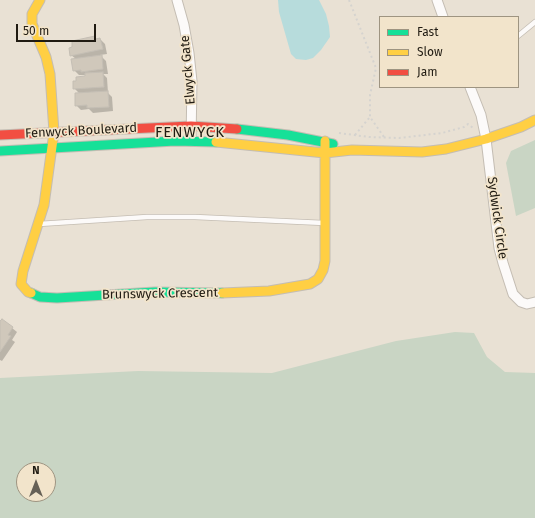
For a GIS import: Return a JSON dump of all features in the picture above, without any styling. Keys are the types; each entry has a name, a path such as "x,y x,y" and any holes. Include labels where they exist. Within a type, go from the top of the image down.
{"street":[{"path":"40,0 32,14 32,24 46,57 50,74 54,132"},
{"name":"Elwyck Gate","path":"177,0 184,25 192,81 192,141"},
{"path":"437,0 443,16"},
{"name":"Sydwick Circle","path":"470,88 482,120 486,139 502,264 513,294 520,302 527,304 535,302"},
{"name":"Fenwyck Boulevard","path":"0,151 192,141 228,143 325,153 352,150 422,152 446,149 486,139 521,127 535,120"},
{"name":"Fenwyck Boulevard","path":"0,135 191,126 288,134 325,142 352,150"},
{"name":"Brunswyck Crescent","path":"54,132 45,197 27,257 21,284 28,292 40,297 57,298 155,292 239,293 269,291 310,284 318,278 323,270 325,261 325,142"}],"lane":[{"path":"519,35 535,22"},
{"path":"38,224 147,217 195,217 325,223"}],"path":[{"path":"349,0 376,68 370,95 370,117 384,137"},
{"path":"355,135 370,117"}],"green space":[{"path":"535,140 535,208 516,216 506,163 511,151"},
{"path":"455,332 474,333 487,357 505,372 535,373 535,518 0,518 0,378 138,371 272,373 396,341"}],"water":[{"path":"278,0 319,0 326,14 330,37 313,58 306,60 296,59 291,54 279,12"}],"building":[{"path":"95,36 96,39 100,38 103,49 70,56 69,48 72,47 72,41"},
{"path":"102,55 103,69 81,72 81,70 73,71 71,59"},
{"path":"103,72 104,87 73,89 73,81 76,81 76,77 85,76 85,73"},
{"path":"108,91 109,107 87,108 87,105 75,106 75,93"},
{"path":"2,319 13,327 8,335 11,336 0,352 0,321"}],"traffic: fast":[{"path":"237,129 288,135 333,144"},
{"path":"0,151 175,141 216,142"},
{"path":"31,293 40,297 57,298 155,292 222,293"}],"traffic: slow":[{"path":"31,293 28,292 21,284 23,271 44,205 54,132 50,74 46,57 32,24 32,14 40,0"},
{"path":"216,142 325,153 352,150 422,152 446,149 486,139 521,127 535,120"},
{"path":"222,293 269,291 310,284 318,279 323,270 325,261 325,141"}],"traffic: jam":[{"path":"0,135 191,126 237,129"}],"district":[{"name":"FENWYCK","path":"190,133"}]}
